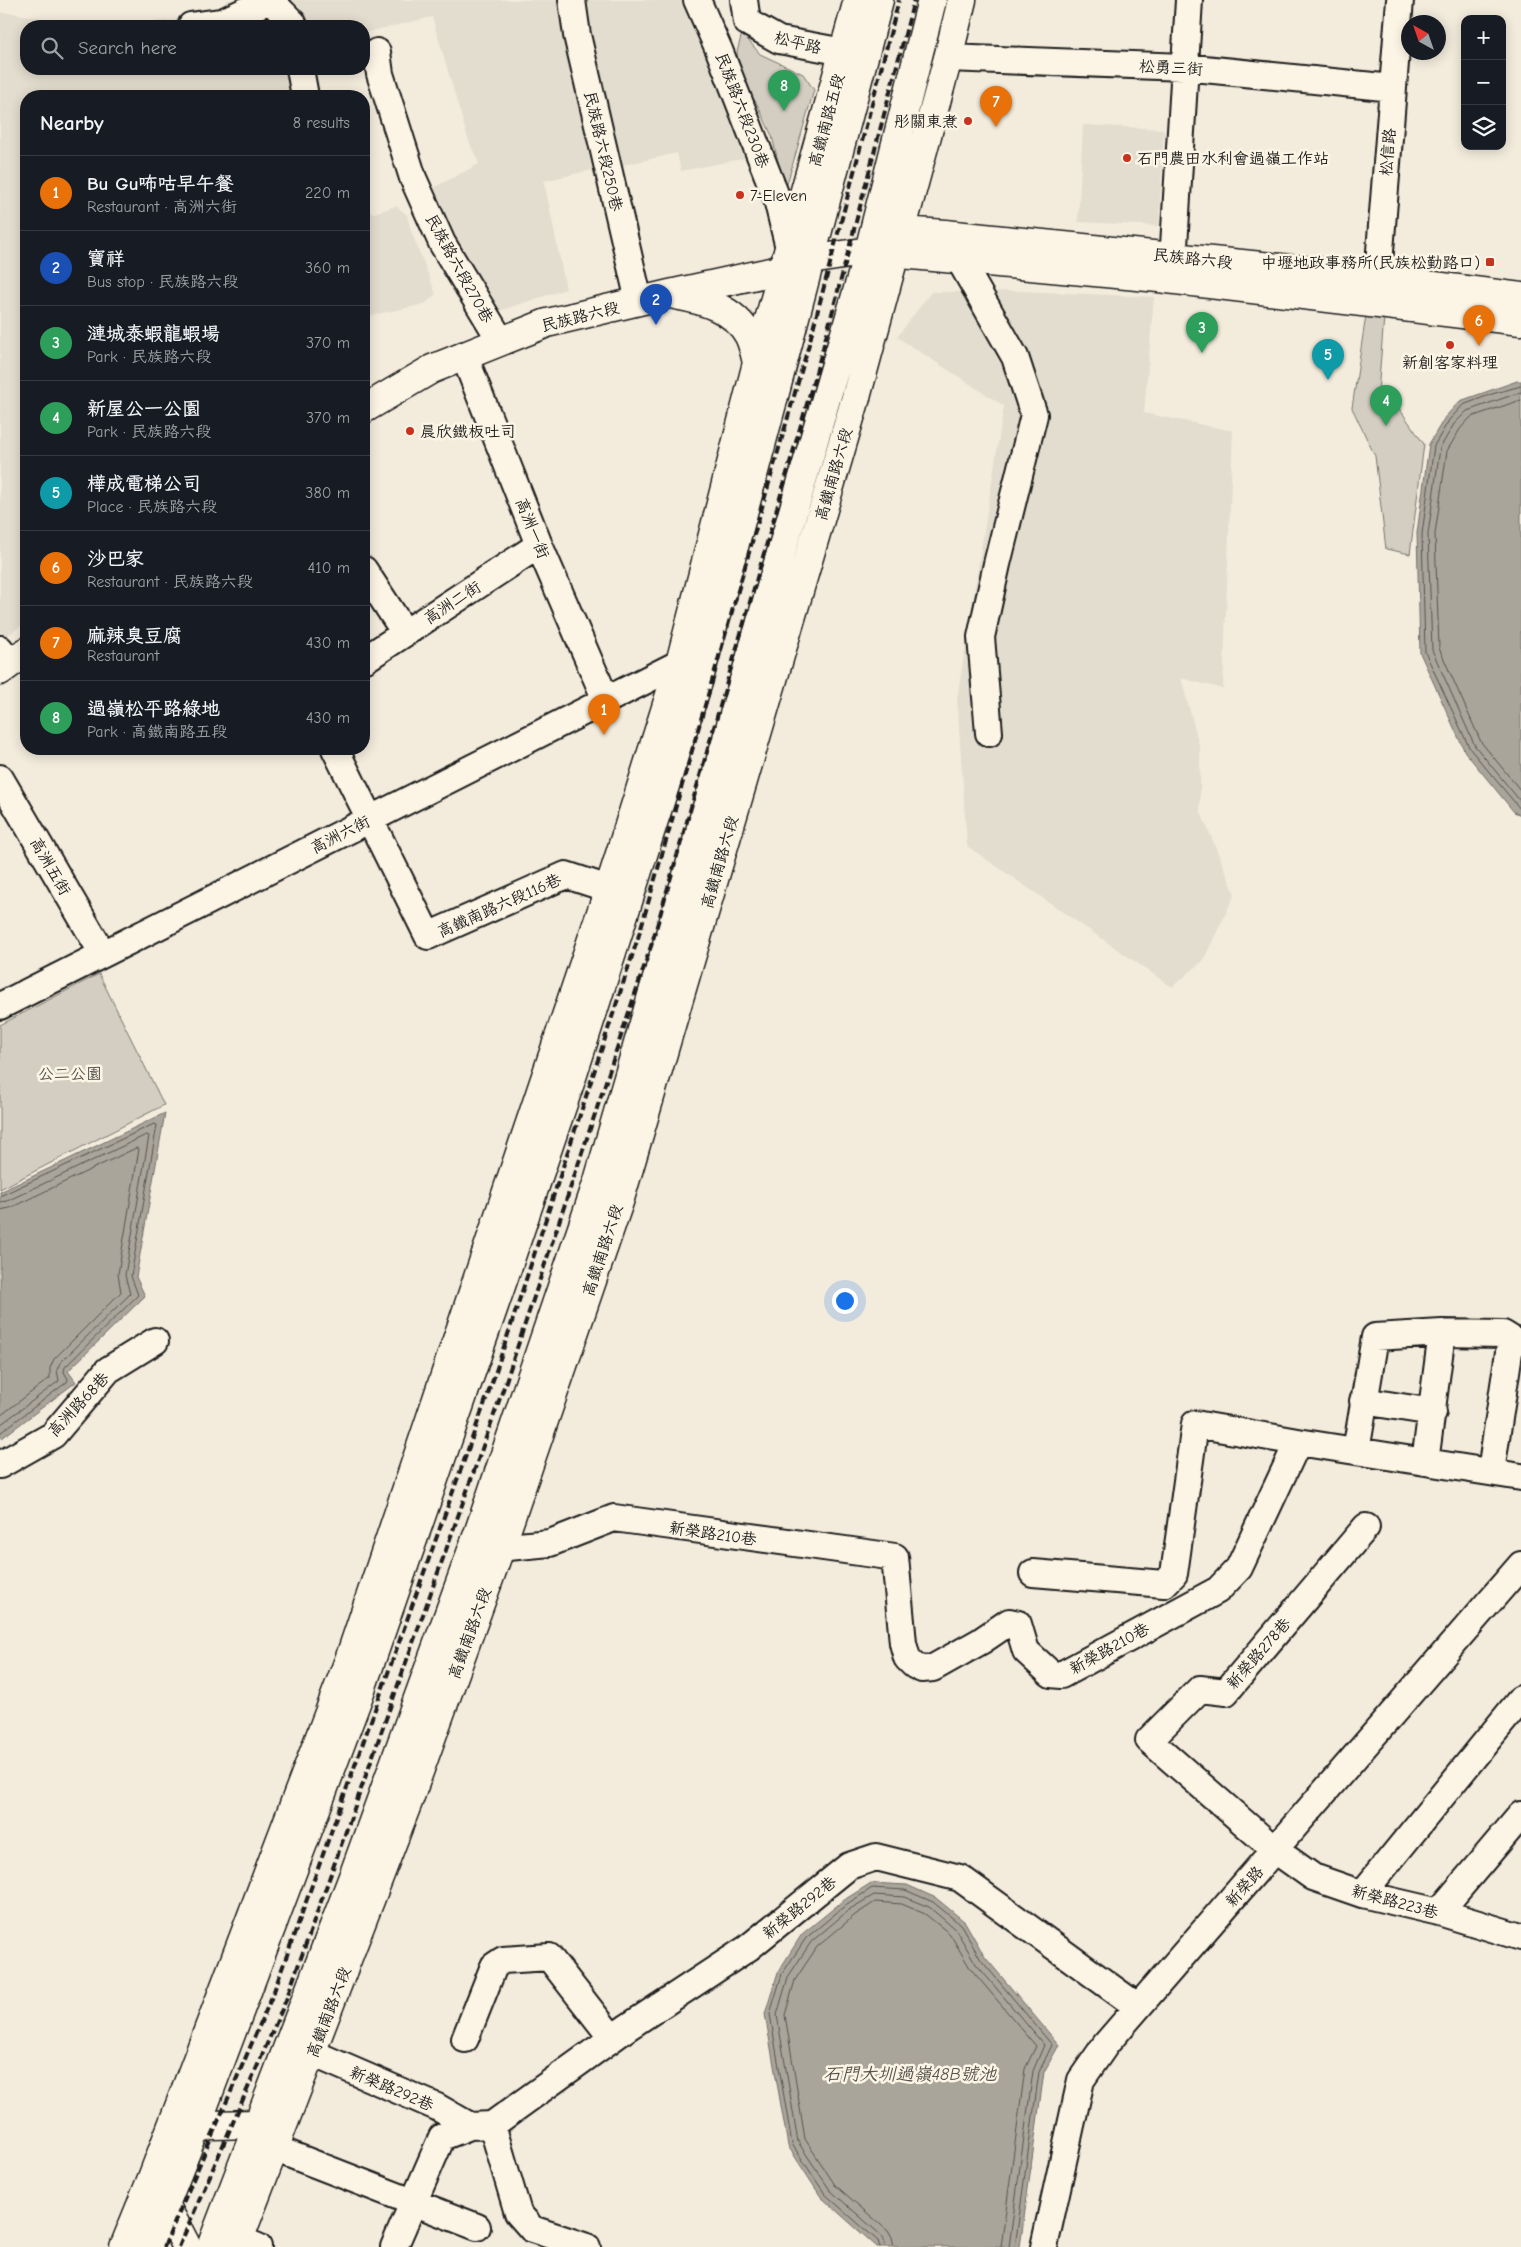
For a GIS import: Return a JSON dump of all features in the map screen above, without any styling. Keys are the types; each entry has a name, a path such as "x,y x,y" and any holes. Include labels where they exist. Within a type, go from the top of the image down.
{"main road":[{"name":"高鐵南路五段","path":"794,260 858,0"},
{"name":"高鐵南路五段","path":"794,260 879,0"},
{"path":"869,252 932,0"},
{"path":"899,242 962,0"},
{"name":"民族路六段","path":"370,405 432,369 547,323 639,302 794,260 869,252 899,242 944,234 1173,268 1376,291 1521,297"},
{"name":"民族路六段","path":"899,242 960,260 1173,268"},
{"name":"高鐵南路六段","path":"244,2244 276,2149 408,1802 501,1546 622,1192 849,420 899,242"},
{"name":"高鐵南路六段","path":"211,2247 354,1874 479,1531 598,1181 869,252"},
{"path":"148,2247 164,2204 183,2129 349,1660 609,889 680,663 757,363 794,260"},
{"path":"124,2247 152,2178 183,2129 359,1695 502,1283 572,1074 699,680 794,260"},
{"name":"民族路六段","path":"1376,291 1521,321"},
{"path":"669,294 704,300 724,310 738,322 749,336 757,363"},
{"path":"502,1283 515,1170"},
{"path":"595,1274 598,1181"},
{"path":"183,2129 211,2125 258,2124"},
{"path":"152,2178 187,2247"}],"street":[{"path":"226,20 269,0 290,20"},
{"name":"民族路六段250巷","path":"572,0 577,36 639,302"},
{"name":"民族路六段230巷","path":"697,0 719,50 777,200 794,260"},
{"path":"1173,268 1189,0"},
{"name":"松信路","path":"1376,291 1400,0"},
{"path":"719,50 746,11"},
{"name":"松平路","path":"746,11 779,40 844,52"},
{"name":"民族路六段270巷","path":"376,52 380,74 413,178 442,243 501,341"},
{"name":"松勇三街","path":"948,58 1184,67 1393,88"},
{"path":"301,75 304,90"},
{"path":"944,234 1015,357 1034,416 981,637 989,734"},
{"name":"高洲一街","path":"464,355 539,545 606,700"},
{"name":"高洲二街","path":"370,656 539,545"},
{"path":"370,579 405,633"},
{"name":"高洲六街","path":"0,1006 680,663"},
{"path":"338,755 370,819"},
{"name":"高洲五街","path":"0,778 103,954"},
{"name":"高鐵南路六段116巷","path":"370,819 428,936 566,875 609,889"},
{"path":"1425,1462 1442,1333"},
{"path":"1356,1451 1375,1337 1442,1333 1503,1334 1511,1339 1491,1471"},
{"name":"高洲路68巷","path":"0,1465 52,1435 108,1370 155,1341"},
{"path":"1363,1401 1432,1412"},
{"path":"1033,1573 1164,1584 1174,1574 1195,1424 1521,1477"},
{"name":"新榮路210巷","path":"501,1546 550,1543 614,1518 895,1557 903,1643 907,1658 914,1664 922,1668 933,1668 981,1641 1009,1622 1018,1624 1026,1651 1051,1674 1061,1675 1218,1590 1239,1568 1298,1442"},
{"name":"新榮路278巷","path":"1275,1850 1149,1740 1200,1689 1226,1692 1366,1527"},
{"name":"新榮路","path":"1044,2247 1082,2080 1106,2044 1275,1850 1510,1593 1521,1565"},
{"path":"1362,1894 1521,1699"},
{"path":"1439,1912 1521,1814"},
{"name":"新榮路223巷","path":"1275,1850 1313,1877 1362,1894 1518,1932"},
{"name":"新榮路292巷","path":"394,2247 442,2137 481,2126 748,1948 849,1866 876,1857 960,1878 1138,2007"},
{"path":"465,2038 494,1966 503,1960 549,1957 612,2038"},
{"name":"新榮路292巷","path":"312,2054 481,2126"},
{"path":"481,2126 518,2213 532,2229 587,2247"},
{"path":"276,2149 415,2201 476,2227"}],"shaded area":[{"path":"228,0 565,0 601,168 544,181 566,289 493,313 427,191 479,164 468,139 432,17 370,32 370,20 170,20 191,18 216,10"},
{"path":"584,0 687,0 751,157 681,171 677,153 619,166"},
{"path":"0,13 12,13 52,20 20,20 20,75 317,75 320,90 20,90 20,626 0,641"},
{"path":"1083,125 1164,129 1159,226 1078,222"},
{"path":"396,206 407,215 411,231 436,294 425,304 370,316 370,212 374,213"},
{"path":"1021,291 1154,297 1144,413 1233,431 1223,689 1181,678 1200,748 1200,810 1235,894 1203,961 1172,987 967,846 957,699 1004,406 897,337 931,292"}],"green space":[{"path":"742,33 760,54 803,74 814,90 785,191 772,136 757,104 740,79 737,52"},
{"path":"1366,315 1384,317 1378,393 1396,404 1424,444 1410,554 1386,549 1375,456 1352,408"},
{"name":"公二公園","path":"99,974 164,1105 0,1189 0,1025"}],"water":[{"path":"1521,381 1521,815 1514,812 1465,752 1420,653 1417,533 1429,444 1445,417 1460,401"},
{"path":"165,1113 136,1277 145,1296 68,1371 76,1382 2,1438 0,1434 0,1192"},
{"name":"石門大圳過嶺48B號池","path":"871,1883 907,1885 936,1898 965,1922 985,1957 1059,2045 1044,2072 1020,2247 877,2247 821,2197 788,2146 765,2014 778,1972 802,1934 844,1900"}],"railway":[{"path":"164,2247 273,1994 494,1377 638,938 809,344 899,0"},
{"path":"179,2247 286,2000 505,1384 652,943 823,348 914,0"}],"place":[{"name":"過嶺松平路綠地","path":"784,111"},
{"name":"彤關東煮","path":"968,121"},
{"name":"麻辣臭豆腐","path":"996,127"},
{"name":"石門農田水利會過嶺工作站","path":"1127,158"},
{"name":"7-Eleven","path":"740,195"},
{"name":"中壢地政事務所(民族松勤路口)","path":"1490,262"},
{"name":"寶祥","path":"656,325"},
{"name":"新創客家料理","path":"1450,345"},
{"name":"沙巴家","path":"1479,346"},
{"name":"漣城泰蝦龍蝦場","path":"1202,353"},
{"name":"樺成電梯公司","path":"1328,380"},
{"name":"新屋公一公園","path":"1386,426"},
{"name":"晨欣鐵板吐司","path":"410,431"},
{"name":"Bu Gu咘咕早午餐","path":"604,735"}]}
